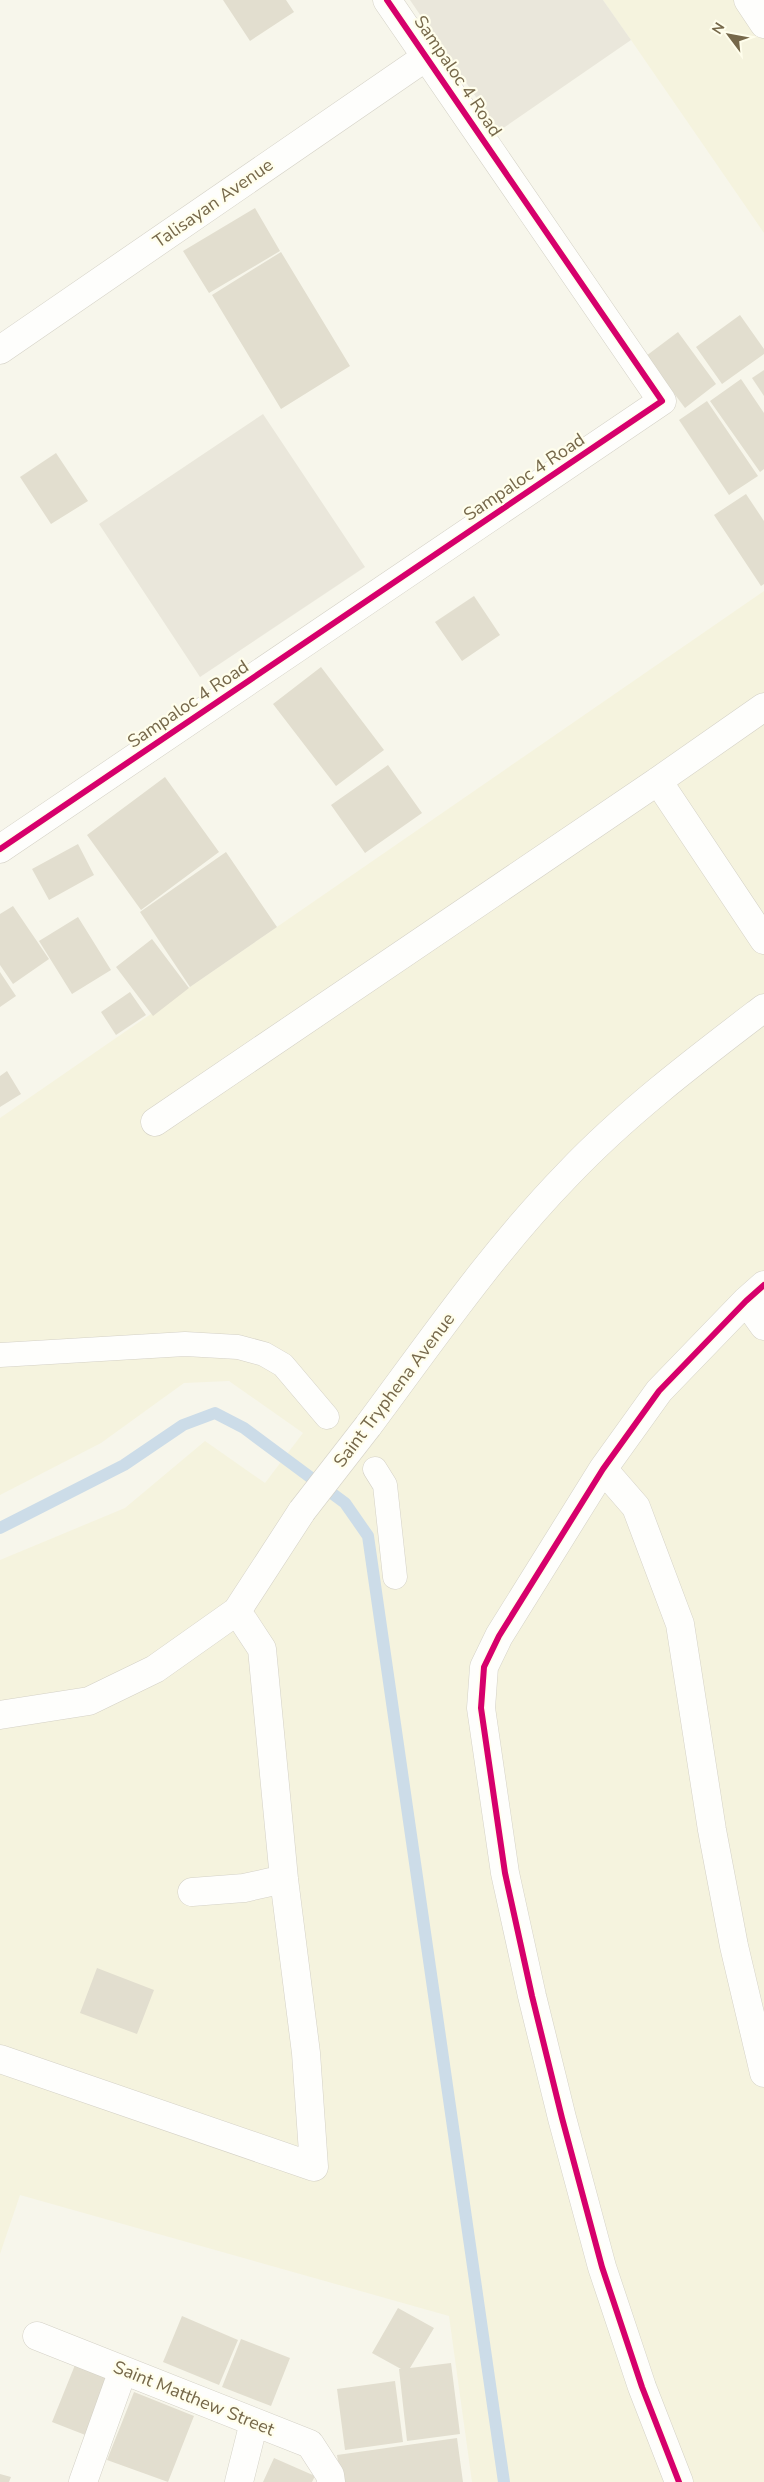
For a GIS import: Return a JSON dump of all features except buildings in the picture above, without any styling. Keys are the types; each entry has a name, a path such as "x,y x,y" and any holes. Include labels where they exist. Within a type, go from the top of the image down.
{"street":[{"name":"Sampaloc 4 Road","path":"0,849 662,402 388,0"},
{"path":"748,0 764,24"},
{"name":"Talisayan Avenue","path":"0,350 426,57"},
{"path":"155,1122 764,707"},
{"path":"658,781 764,940"},
{"name":"Saint Tryphena Avenue","path":"0,1715 89,1701 155,1668 237,1611 302,1511 486,1268 568,1174 659,1088 764,1008"},
{"path":"755,1293 764,1326"},
{"path":"678,2482 642,2388 602,2267 562,2118 532,1996 506,1873 481,1708 484,1667 499,1636 602,1469 659,1391 755,1293"},
{"path":"602,1469 636,1507 680,1624 712,1830 734,1946 764,2073"},
{"path":"0,2058 314,2167 306,2053 284,1879 262,1649 237,1611"},
{"path":"192,1892 244,1888 284,1879"},
{"name":"Saint Matthew Street","path":"37,2336 310,2444 330,2475 331,2482"},
{"path":"83,2482 123,2370"},
{"path":"239,2482 254,2422"}],"lane":[{"path":"0,1355 185,1344 238,1347 264,1354 284,1366 327,1417"},
{"path":"375,1469 385,1484 395,1577"}],"shaded area":[{"path":"410,0 603,0 631,40 499,131"},
{"path":"603,0 764,0 764,233 631,40"},
{"path":"263,414 365,567 200,677 99,524"},
{"path":"764,591 764,2482 472,2482 449,2316 20,2195 0,2254 0,1560 125,1508 205,1441 265,1483 303,1433 229,1381 184,1383 101,1443 0,1495 0,1118"}],"waterway":[{"path":"0,1528 124,1465 183,1425 215,1413 244,1428 345,1503 368,1536 504,2482"}],"cycle path":[{"path":"0,849 662,401 387,0"},
{"path":"679,2482 642,2387 602,2267 562,2118 532,1996 505,1873 481,1708 484,1667 499,1636 603,1469 659,1391 746,1301 764,1285"}]}
